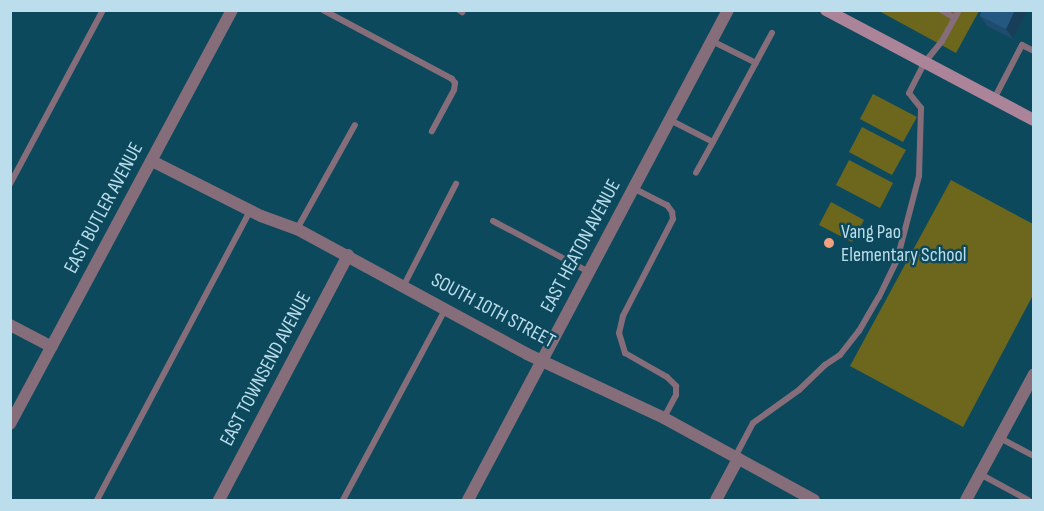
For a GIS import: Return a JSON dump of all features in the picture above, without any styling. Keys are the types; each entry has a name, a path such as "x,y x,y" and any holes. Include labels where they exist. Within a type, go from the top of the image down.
{"main road":[{"path":"826,10 1034,120"}],"street":[{"name":"EAST BUTLER AVENUE","path":"10,424 232,10"},
{"name":"EAST HEATON AVENUE","path":"468,501 728,10"},
{"name":"SOUTH 10TH STREET","path":"152,161 250,211 297,229 348,255 445,310 543,361 664,418 814,501"},
{"name":"EAST TOWNSEND AVENUE","path":"219,501 348,255"},
{"path":"10,325 52,347"},
{"path":"966,501 1034,374"},
{"path":"716,501 736,458"}],"lane":[{"path":"10,184 103,10"},
{"path":"323,10 452,79 455,83 454,90 432,131"},
{"path":"941,10 955,18"},
{"path":"736,458 753,423 799,390 825,365 840,355 860,331 879,297 897,260 919,176 921,108 909,93 924,62 942,41 959,10"},
{"path":"696,173 772,33"},
{"path":"712,41 756,63"},
{"path":"994,99 1022,45 1034,51"},
{"path":"670,120 713,142"},
{"path":"297,229 355,125"},
{"path":"404,285 456,184"},
{"path":"633,188 667,205 672,212 673,219 623,316 619,333 625,353 667,377 676,386 676,395 664,418"},
{"path":"97,501 250,211"},
{"path":"493,221 589,272"},
{"path":"343,501 445,310"},
{"path":"999,438 1034,456"},
{"path":"980,474 1028,501"}],"shaded area":[{"path":"879,11 979,11 956,53"},
{"path":"873,94 917,117 903,142 860,119"},
{"path":"862,127 906,150 892,175 849,152"},
{"path":"849,160 893,183 880,208 836,185"},
{"path":"951,180 1033,224 1033,295 963,427 850,366"},
{"path":"831,202 864,220 852,242 819,225"}],"building":[{"path":"982,10 1015,10 1006,29 980,16"}],"place":[{"name":"Vang Pao Elementary School","path":"829,243"}]}
